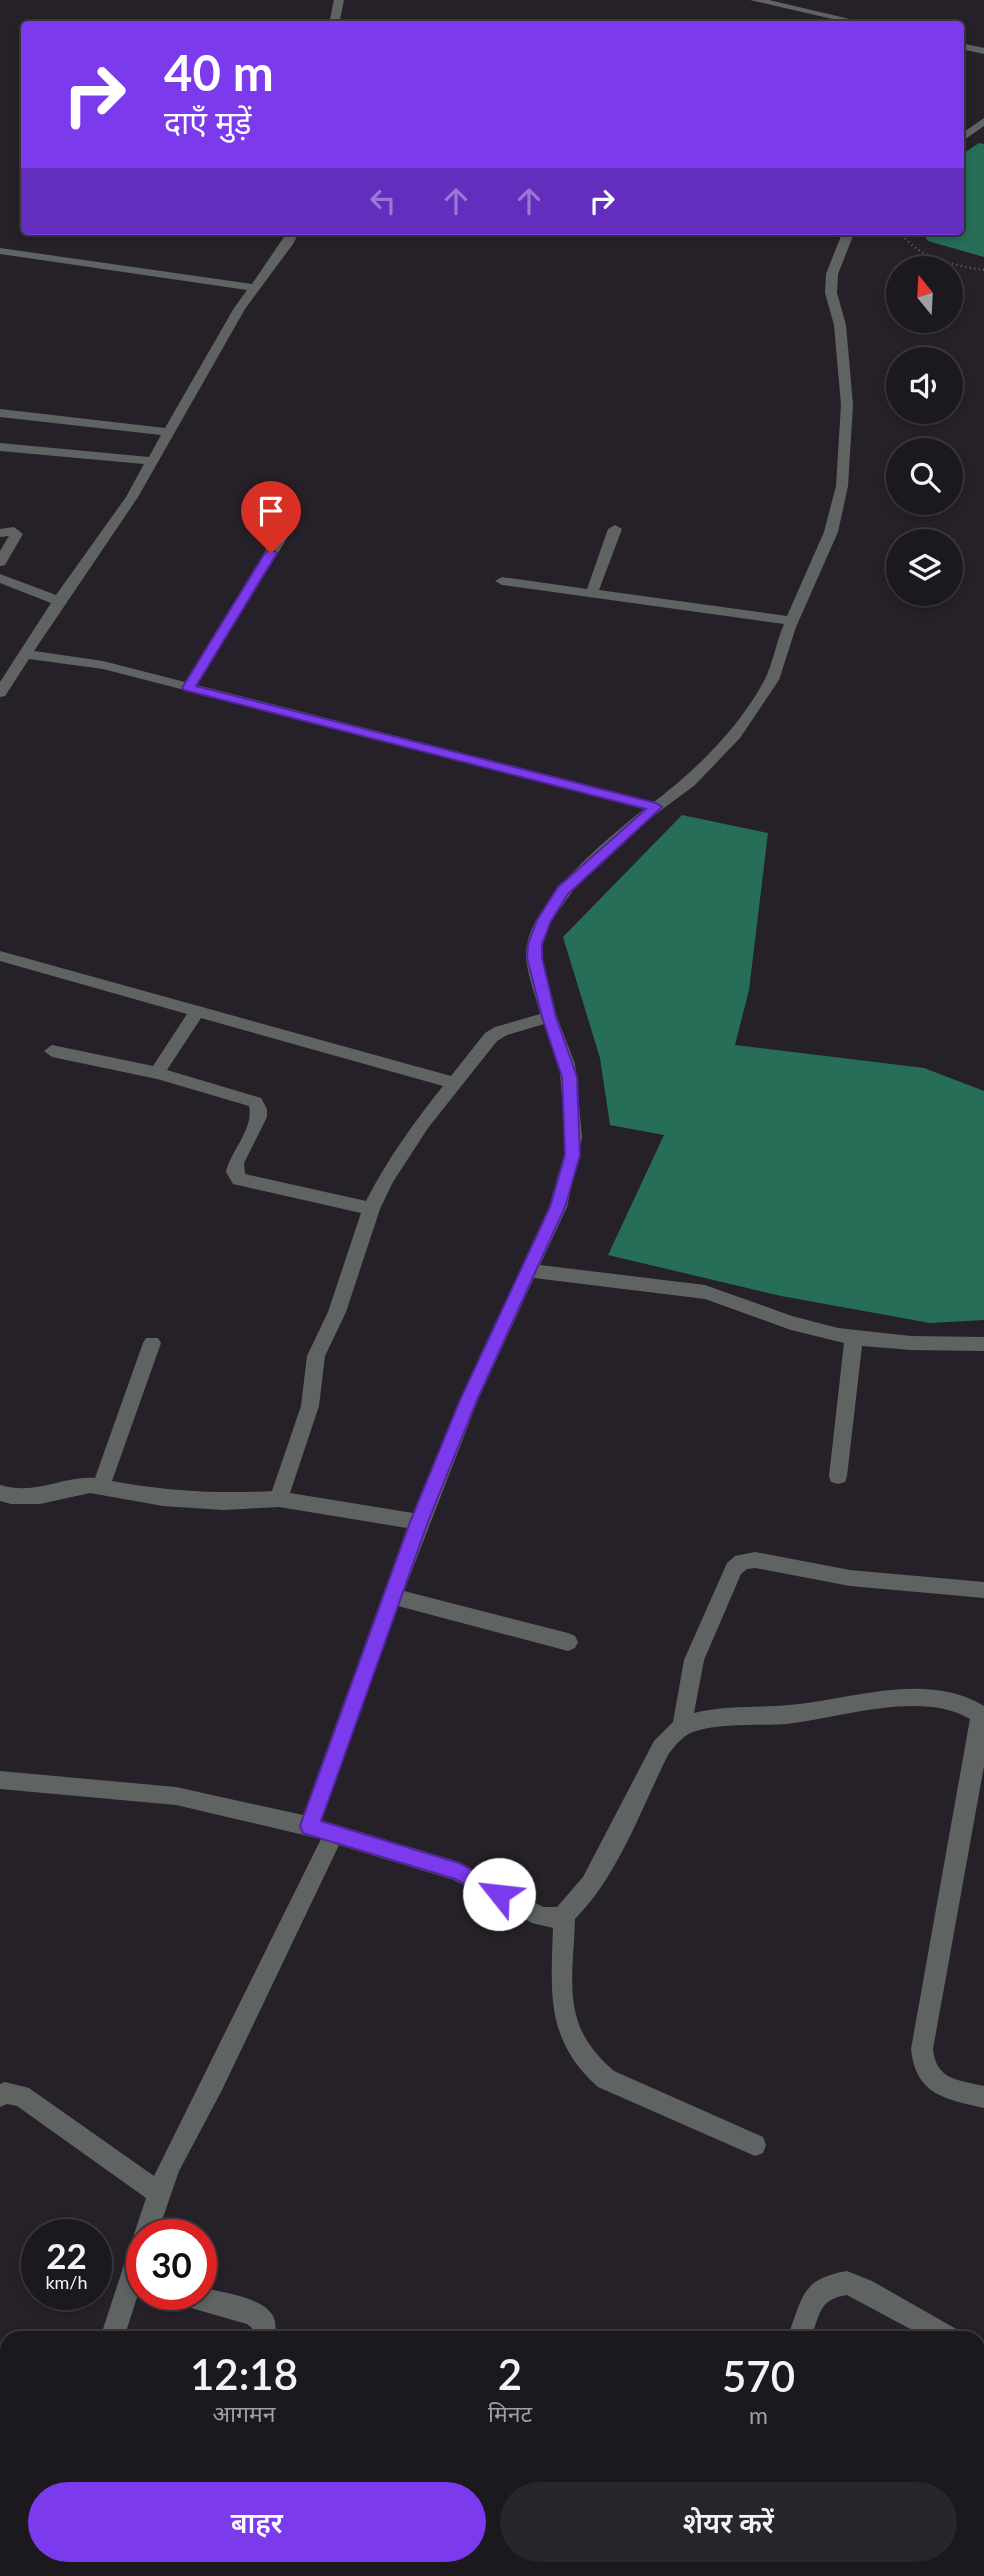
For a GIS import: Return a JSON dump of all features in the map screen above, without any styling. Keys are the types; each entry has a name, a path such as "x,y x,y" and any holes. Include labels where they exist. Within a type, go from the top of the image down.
{"street":[{"path":"335,21 339,0"},
{"path":"755,0 852,21"},
{"path":"789,8 863,21"},
{"path":"964,44 984,48"},
{"path":"964,136 984,121"},
{"path":"0,693 59,601 132,497 150,461 254,288 292,235"},
{"path":"309,1826 419,1522 479,1375 558,1207 572,1155 574,1137 567,1064 549,1017 534,958 535,944 544,920 563,890 575,877 656,807 690,782 736,735 772,680 791,621 831,532 842,486 847,405 840,326 831,293 832,274 847,235"},
{"path":"0,251 254,288"},
{"path":"0,413 167,432"},
{"path":"0,447 150,461"},
{"path":"592,592 615,528"},
{"path":"188,688 285,530"},
{"path":"0,533 13,531 16,534 0,562"},
{"path":"0,578 59,601"},
{"path":"502,581 791,621"},
{"path":"27,653 103,666 656,807"},
{"path":"0,956 455,1083"},
{"path":"157,1073 197,1011"},
{"path":"279,1499 310,1406 316,1356 337,1312 371,1209 386,1179 422,1124 491,1037 501,1031 549,1017"},
{"path":"52,1051 157,1073 255,1102 260,1107 260,1116 235,1162 234,1172 239,1179 371,1209"},
{"path":"529,1271 705,1292 729,1297 790,1323 854,1336 924,1345 984,1344"},
{"path":"838,1475 854,1336"},
{"path":"101,1486 152,1343"},
{"path":"0,1493 25,1497 90,1485 163,1498 223,1502 279,1499 419,1522"},
{"path":"682,1726 694,1660 734,1569 742,1562 755,1560 862,1579 984,1590"},
{"path":"392,1596 568,1642"},
{"path":"0,1780 176,1797 309,1826 333,1836 459,1872 540,1916 552,1918 564,1915 575,1905 608,1854 661,1748 669,1736 682,1726 698,1721 803,1713 915,1698 958,1701 972,1706 982,1714 981,1727 922,2049 922,2065 931,2079 984,2097"},
{"path":"150,2219 169,2166 213,2084 333,1836"},
{"path":"564,1915 566,2031 575,2049 591,2069 606,2079 755,2145"},
{"path":"0,2096 5,2093 21,2096 158,2193"},
{"path":"802,2331 816,2294 828,2286 847,2283 864,2289 938,2331"},
{"path":"217,2303 254,2314 264,2323 263,2331"},
{"path":"115,2331 126,2305"}],"path":[{"path":"902,235 906,242 915,248 957,265 984,270"}],"shaded area":[{"path":"979,143 984,144 984,257 928,241 924,235 964,235 964,153"},
{"path":"682,815 768,833 749,990 735,1045 924,1068 984,1091 984,1320 930,1323 781,1296 608,1255 664,1135 610,1125 600,1058 563,937"}],"route":[{"path":"271,553 188,688 656,807 563,890 544,920 535,944 534,958 549,1017 567,1064 574,1137 572,1155 558,1207 468,1400 419,1522 309,1826 333,1836 432,1862 459,1872 499,1894"}]}
